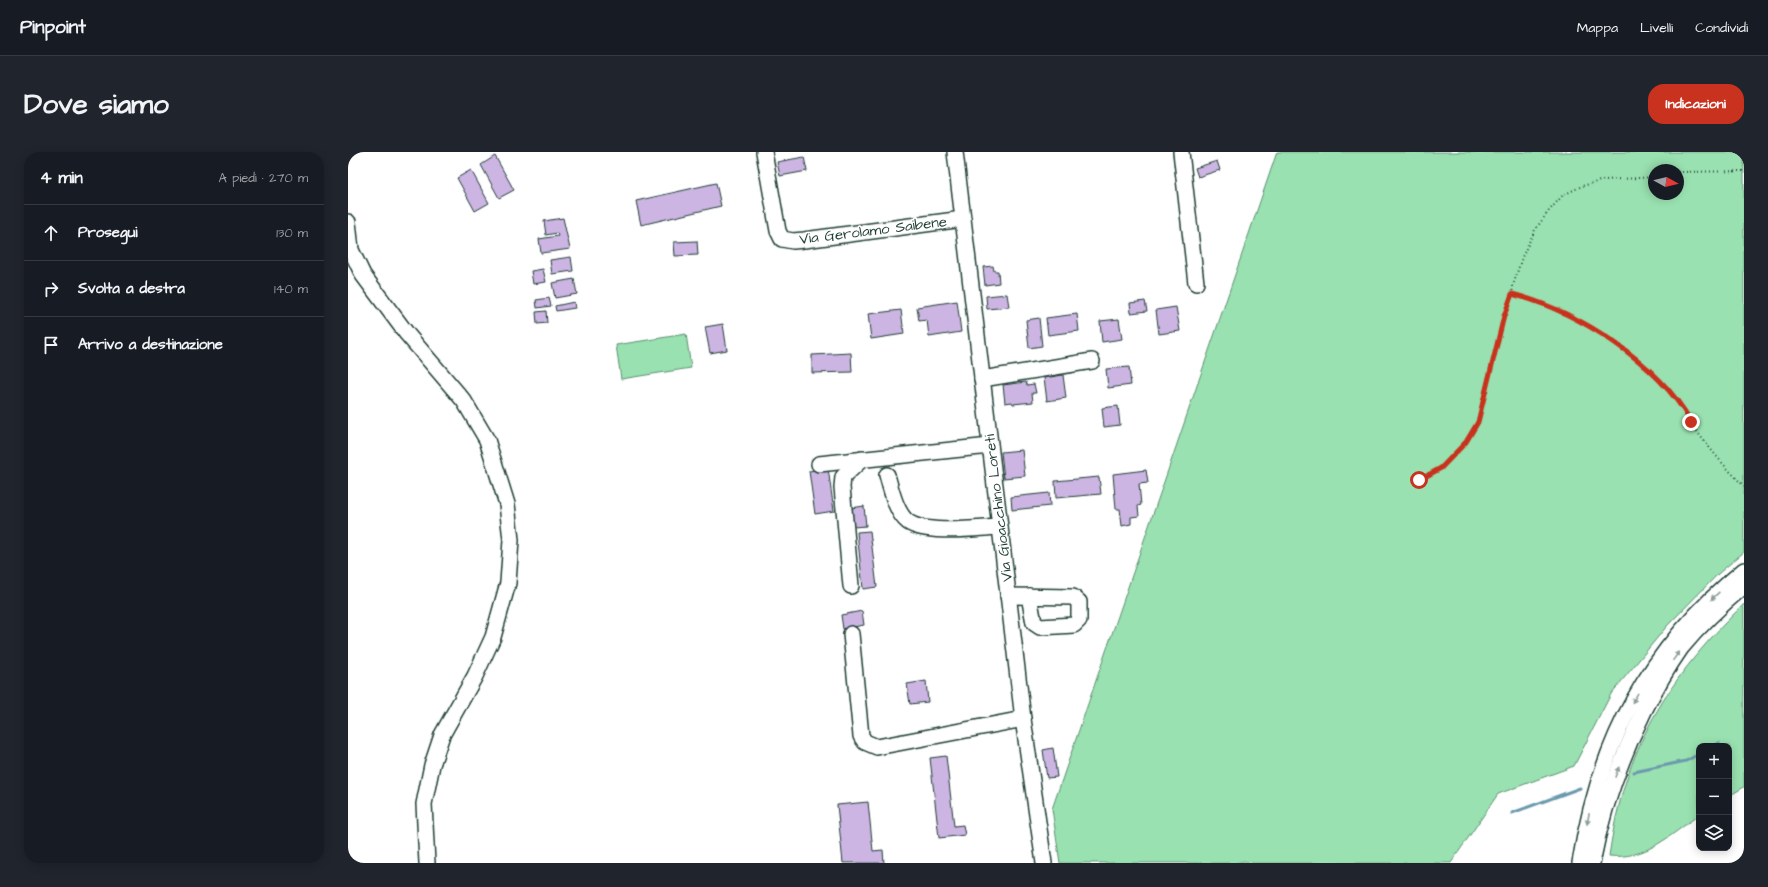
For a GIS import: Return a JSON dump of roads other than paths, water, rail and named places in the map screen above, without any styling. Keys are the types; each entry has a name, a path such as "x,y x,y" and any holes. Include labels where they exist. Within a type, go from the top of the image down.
{"street":[{"name":"Via Gerolamo Saibene","path":"764,152 778,231 782,239 793,241 804,240 963,219"},
{"name":"Via Gioacchino Loreti","path":"955,152 1023,719 1044,863"},
{"path":"1181,152 1196,283"},
{"path":"348,222 351,250 363,275 407,334 464,401 487,440 507,504 511,540 508,583 493,637 475,676 442,735 432,765 424,804 427,863"},
{"path":"982,379 1092,362"},
{"path":"819,464 990,446"},
{"path":"851,586 842,487 843,476 862,459"},
{"path":"887,475 896,505 908,522 925,528 945,529 1000,527"},
{"path":"1580,863 1594,794 1611,745 1631,704 1656,663 1687,624 1744,570"},
{"path":"1592,863 1603,811 1618,769 1631,738 1659,683 1672,662 1695,633 1719,608 1744,586"},
{"path":"1008,596 1029,596"},
{"path":"852,634 861,736 865,742 877,747 1023,719"}],"waterway":[{"path":"1634,772 1686,761 1696,756"},
{"path":"1512,813 1580,788"}]}
